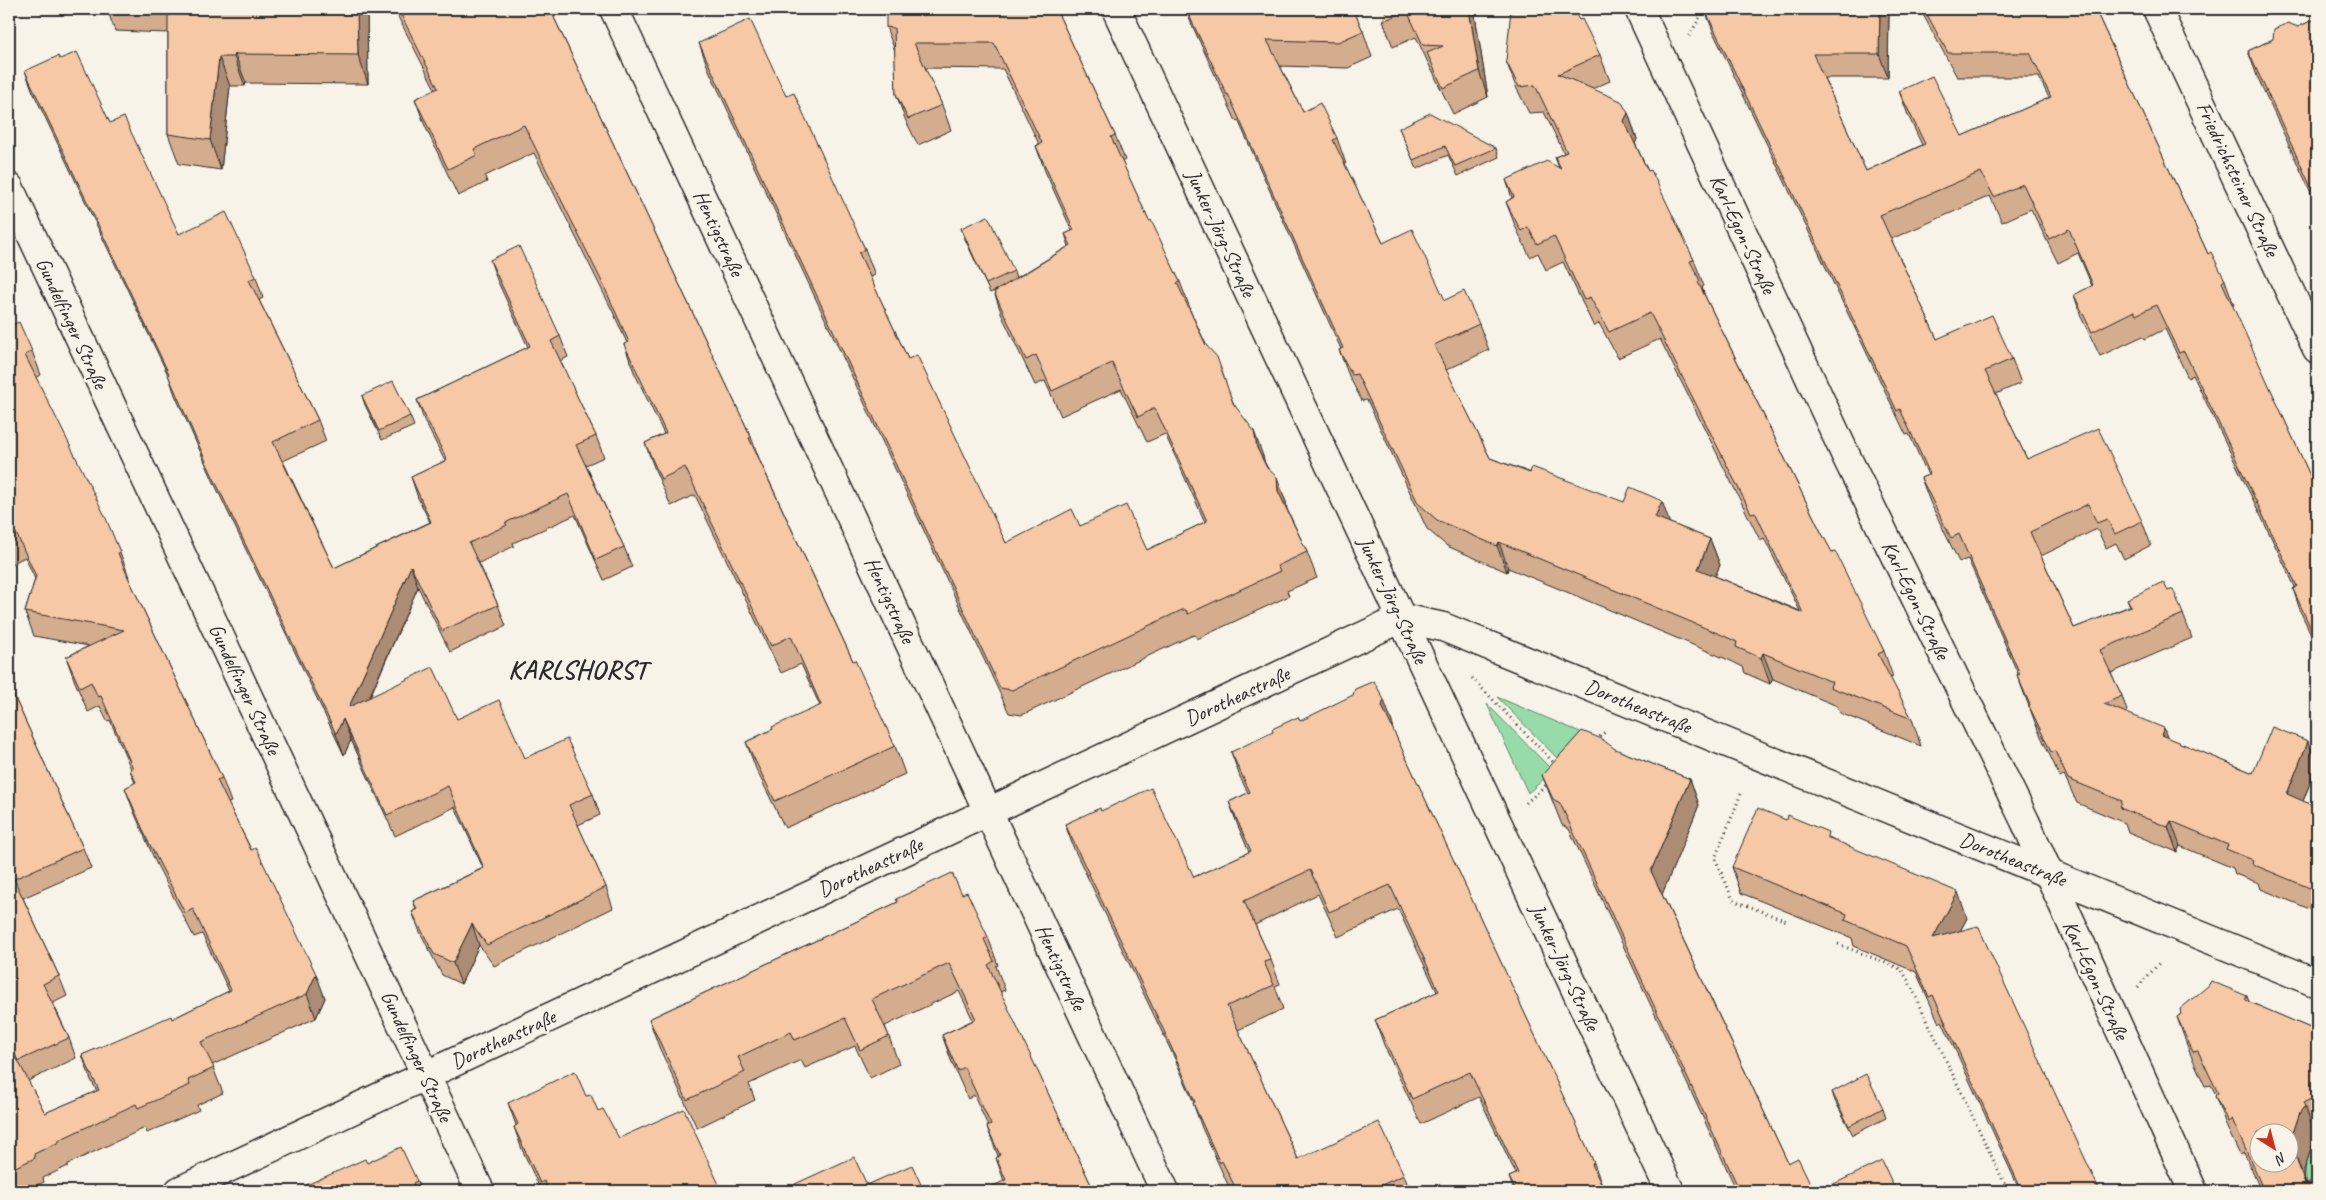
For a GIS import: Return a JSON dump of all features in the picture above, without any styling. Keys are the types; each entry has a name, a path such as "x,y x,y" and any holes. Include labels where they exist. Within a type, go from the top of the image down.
{"street":[{"name":"Hentigstraße","path":"614,9 1166,1191"},
{"name":"Junker-Jörg-Straße","path":"1116,9 1670,1191"},
{"name":"Karl-Egon-Straße","path":"1639,9 1847,458 2048,873 2193,1191"},
{"name":"Friedrichsteiner Straße","path":"2158,9 2317,350"},
{"name":"Gundelfinger Straße","path":"9,187 480,1191"},
{"name":"Dorotheastraße","path":"179,1191 1402,618 1443,627 2317,983"}],"path":[{"path":"1686,41 1705,9"},
{"path":"1468,674 1561,771"},
{"path":"1595,741 1608,729"},
{"path":"1526,803 1554,778"},
{"path":"1741,794 1715,858 1733,900 1789,922"},
{"path":"1838,944 1901,969 1909,982 2008,1191"},
{"path":"2132,993 2161,961"}],"green space":[{"path":"1497,697 1592,737 1562,763"},
{"path":"1487,704 1553,771 1528,793"},
{"path":"2317,1140 2317,1191 2309,1191 2305,1171 2306,1164 2309,1151"}],"building":[{"path":"168,9 357,9 358,55 235,54 234,57 219,57 210,140 168,134"},
{"path":"398,9 550,9 751,437 749,438 853,661 855,660 895,746 775,801 746,742 773,729 772,727 821,705 791,636 771,646 685,467 661,479 645,443 666,433 624,344 629,342 603,284 524,125 474,149 477,155 448,169 415,99 438,88"},
{"path":"886,9 1056,9 1115,135 1111,137 1149,221 1151,220 1180,282 1177,283 1206,345 1217,357 1233,403 1254,431 1257,448 1267,468 1277,477 1278,491 1307,552 1277,566 1280,571 1188,614 1186,610 1182,610 1012,690 1000,688 699,43 750,19 786,96 794,93 865,249 859,253 908,359 917,355 1006,543 1072,509 1080,526 1126,505 1147,550 1207,521 1155,408 1138,417 1112,363 1052,391 1036,355 1026,360 994,292 1071,245 1065,234 1074,230 1036,146 1042,143 994,43 914,43 942,105 908,119 896,94 894,28 886,27"},
{"path":"1186,9 1353,9 1363,31 1338,42 1267,40 1303,112 1320,103 1337,138 1333,140 1383,243 1412,229 1445,300 1464,291 1479,324 1434,345 1490,458 1530,473 1532,467 1624,502 1630,487 1662,501 1655,517 1710,539 1698,569 1803,613 1755,512 1751,513 1650,313 1609,332 1590,297 1584,300 1554,236 1537,244 1528,227 1521,231 1506,202 1514,197 1506,180 1547,161 1561,169 1555,157 1567,152 1535,85 1519,87 1506,61 1511,9 1573,9 1579,20 1582,19 1600,55 1558,74 1621,101 1628,113 1624,121 1648,171 1651,170 1694,260 1690,261 1700,281 1698,282 1821,532 1832,552 1835,551 1884,651 1878,654 1912,719 1830,687 1832,682 1763,653 1761,658 1736,647 1737,642 1722,635 1499,542 1497,546 1437,520 1418,503 1357,374 1352,375 1339,350 1343,348 1228,94"},
{"path":"1387,9 1469,9 1479,71 1443,88 1427,53 1443,46 1423,45 1407,11 1383,21"},
{"path":"1705,9 1880,9 1879,54 1813,54 1866,171 1925,144 1899,91 1932,76 1962,136 2051,97 2030,53 1948,53 1924,9 2095,9 2208,254 2211,252 2225,280 2222,282 2317,491 2317,642 2293,589 2297,586 2184,351 2179,353 2156,305 2136,315 2134,311 2092,332 2074,295 2093,285 2069,229 2049,239 2023,184 1994,197 1981,172 1880,215 1937,339 1992,315 2012,359 1985,371 2027,459 2098,428 2142,521 2115,534 2107,519 2097,523 2088,504 2030,532 2074,628 2131,606 2127,599 2163,582 2168,591 2173,589 2183,614 2100,650 2122,696 2104,704 2164,728 2161,735 2253,773 2272,727 2308,741 2287,794 2317,807 2317,891 2252,864 2253,860 2226,849 2228,845 2171,821 2168,827 2120,808 2122,801 2068,779 2055,751 2051,752 2029,706 2017,675 2020,674 1959,534 1951,538 1921,478 1930,474 1900,409 1897,411"},
{"path":"2317,18 2317,200 2248,51 2273,39 2274,29 2288,23 2298,27"},
{"path":"77,52 110,123 124,117 179,234 226,212 256,277 249,280 318,420 273,442 334,568 431,522 411,477 447,460 417,400 530,346 490,260 519,246 560,336 551,341 596,436 576,445 624,547 596,560 568,494 505,523 507,525 469,543 498,605 442,631 411,566 349,707 433,667 457,719 499,700 525,758 567,739 593,794 569,805 606,887 487,945 472,924 453,963 434,954 412,912 417,909 413,901 484,868 448,786 387,815 343,719 336,734 208,466 169,374 25,71 58,56 60,59"},
{"path":"1430,113 1496,148 1455,166 1445,146 1413,160 1399,128"},
{"path":"988,216 1014,271 986,284 961,228"},
{"path":"9,320 11,325 19,322 32,351 25,355 105,516 128,577 222,778 217,780 251,850 256,848 316,974 307,994 201,1042 214,1068 188,1080 190,1085 138,1108 136,1104 59,1140 59,1142 34,1154 35,1158 9,1170 9,1043 45,1113 99,1090 82,1055 171,1016 172,1019 231,990 193,909 185,913 147,839 125,788 136,782 130,770 133,768 101,696 98,697 91,682 80,688 66,657 124,630 25,612 36,576 16,533 9,536"},
{"path":"393,381 410,416 379,431 362,396"},
{"path":"1374,681 1384,700 1382,706 1585,1143 1604,1191 1516,1191 1509,1177 1518,1173 1470,1072 1412,1099 1375,1020 1439,991 1390,885 1329,912 1310,870 1244,901 1271,960 1264,962 1274,985 1227,1006 1298,1159 1379,1122 1404,1175 1368,1191 1237,1191 1222,1161 1220,1163 1193,1103 1195,1102 1166,1035 1065,824 1100,808 1101,811 1151,788 1194,877 1251,851 1229,802 1250,792 1231,752 1273,732 1272,729 1298,717 1300,721 1353,695 1355,689"},
{"path":"9,685 83,848 14,879 59,976 43,984 69,1038 18,1061 9,1041"},
{"path":"1582,731 1602,739 1615,749 1690,779 1651,871 1788,1163 1798,1158 1814,1191 1740,1191 1560,803 1553,799 1542,775"},
{"path":"1758,808 1786,820 1787,815 1828,832 1827,837 1958,892 1933,938 1978,926 2100,1191 2022,1191 1933,995 1929,997 1906,946 1845,920 1847,914 1732,867"},
{"path":"952,873 962,894 967,892 988,937 984,939 994,961 988,965 1094,1191 982,1191 1006,1180 996,1158 1000,1155 987,1127 991,1125 964,1067 958,1071 942,1035 976,1019 949,963 872,999 889,1036 860,1050 845,1018 795,1040 791,1032 738,1057 745,1072 687,1100 649,1019 898,902 896,899"},
{"path":"2211,981 2247,996 2245,1000 2317,1031 2317,1096 2303,1103 2305,1106 2300,1112 2297,1122 2248,1122 2248,1155 2232,1119 2228,1122 2215,1096 2218,1093 2198,1051 2193,1052 2177,1017 2181,1014 2180,1009 2208,986"},
{"path":"575,1071 586,1096 591,1095 598,1111 603,1109 619,1138 684,1109 722,1191 549,1191 544,1181 540,1183 514,1127 518,1124 508,1103"},
{"path":"1866,1074 1883,1108 1849,1126 1832,1092"},
{"path":"401,1147 417,1181 413,1183 416,1191 293,1191 365,1159 367,1163"},
{"path":"854,1157 867,1185 912,1165 924,1191 799,1191 795,1184"},
{"path":"1882,1161 1896,1191 1819,1191"},
{"path":"2298,1163 2305,1185 2317,1179 2317,1191 2264,1191 2256,1172 2298,1172"}],"district":[{"name":"KARLSHORST","path":"578,669"}]}
